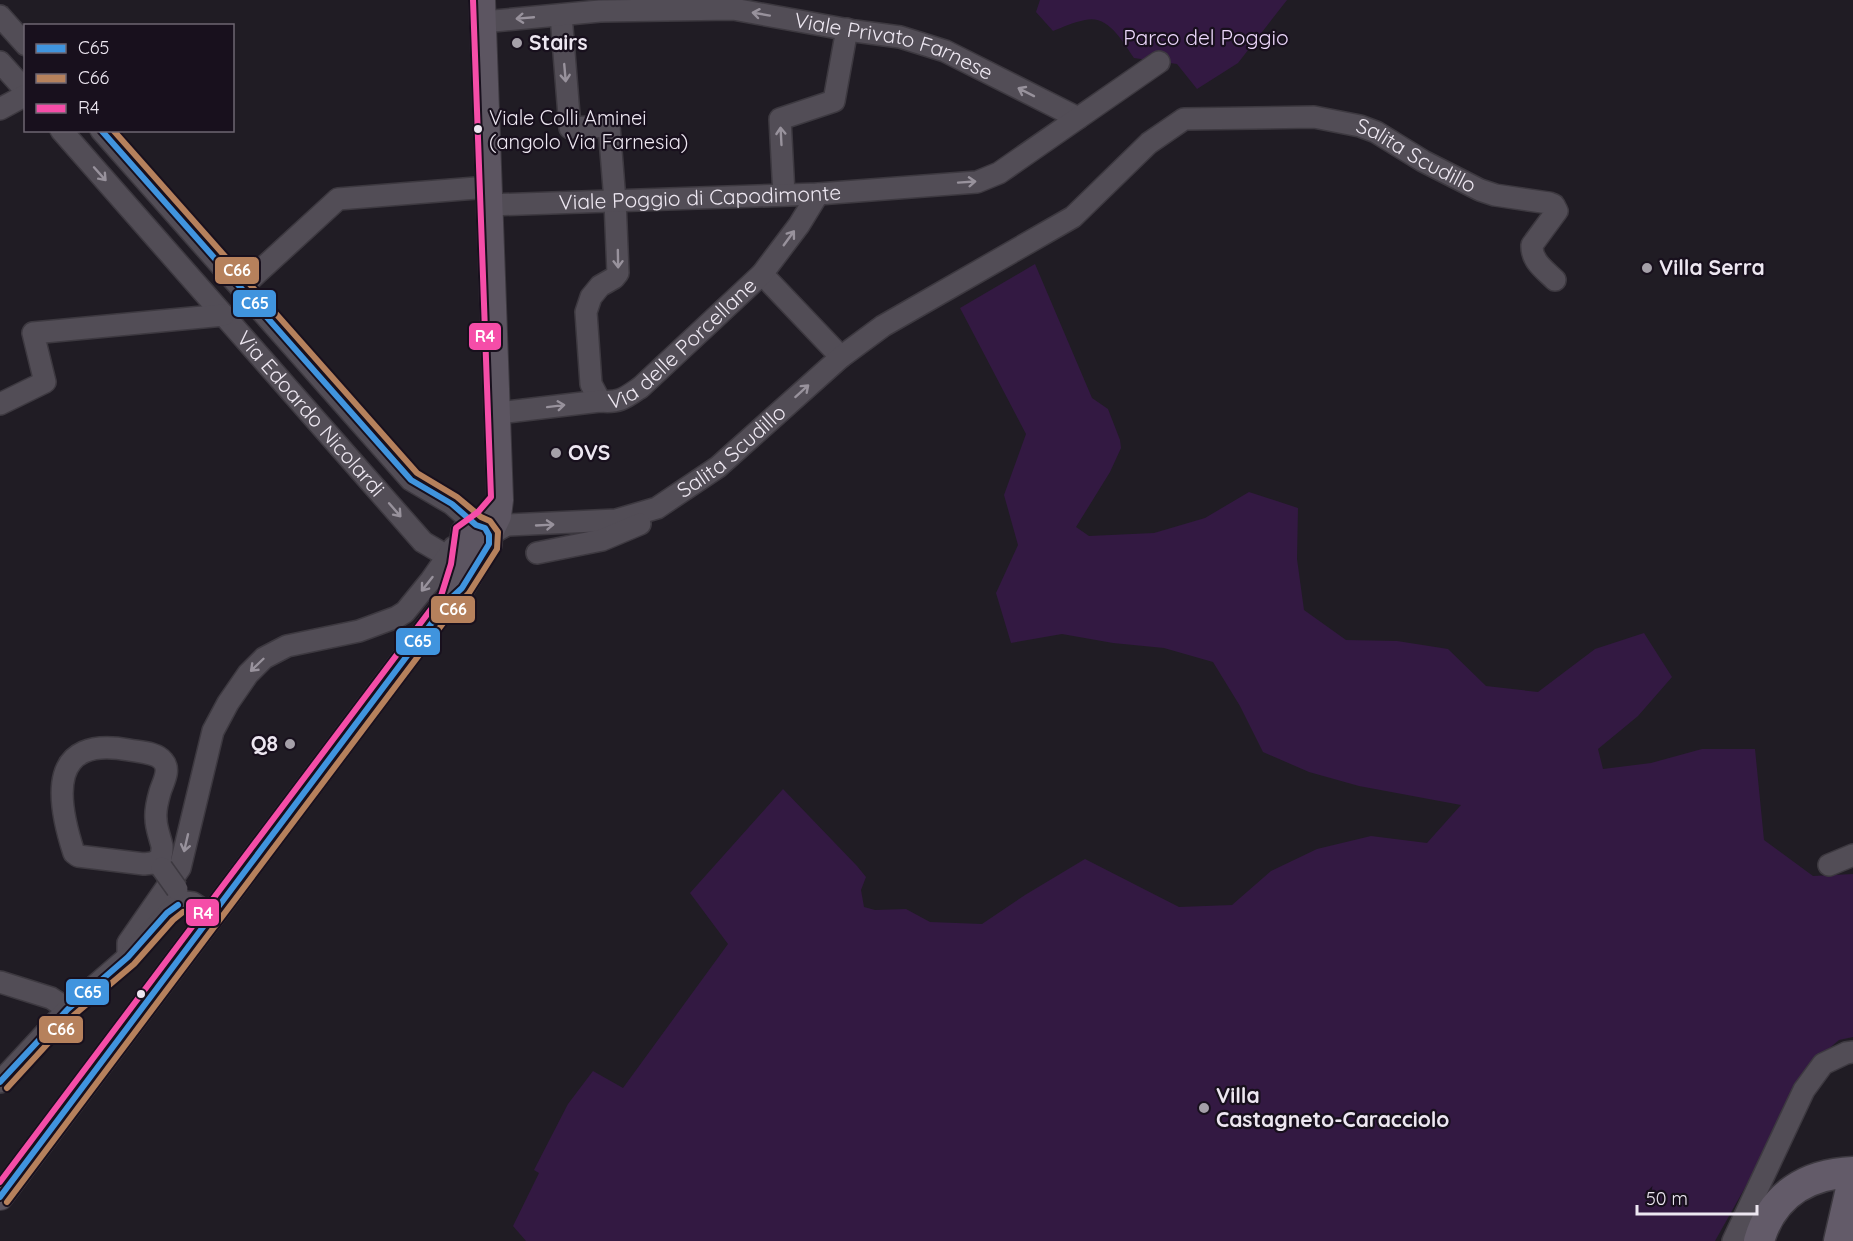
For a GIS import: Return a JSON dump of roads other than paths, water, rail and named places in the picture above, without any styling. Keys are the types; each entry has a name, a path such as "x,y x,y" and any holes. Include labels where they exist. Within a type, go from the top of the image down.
{"highway":[{"path":"1759,1241 1769,1216 1786,1194 1811,1180 1848,1175"},
{"path":"1773,1241 1775,1229 1781,1217 1797,1197 1821,1180 1848,1175"},
{"path":"1839,1241 1848,1175"}],"main road":[{"path":"0,1197 449,600 462,588 469,545 498,516 500,500 498,413 482,11"}],"street":[{"name":"Viale Privato Farnese","path":"482,11 561,15 599,6 733,9 900,37 945,51 1078,118"},
{"path":"561,15 570,128 609,126 618,273 600,286 591,297 586,312 591,384 600,401"},
{"path":"0,16 24,43"},
{"path":"784,195 780,119 834,101 847,29"},
{"path":"0,62 24,91"},
{"path":"1051,104 1055,134 1159,62"},
{"path":"0,109 24,94"},
{"name":"Salita Scudillo","path":"469,545 507,525 616,520 657,508 718,467 840,357 883,326 1073,217 1149,143 1184,119 1314,117 1360,126 1376,132 1423,161 1480,190 1495,195 1554,205 1557,211 1532,246 1532,252 1533,258 1555,280"},
{"name":"Via Edoardo Nicolardi","path":"63,132 423,542 469,545 452,504 411,480 103,132"},
{"name":"Viale Poggio di Capodimonte","path":"241,288 338,199 490,196 615,201 818,194 977,182 999,173 1055,134"},
{"name":"Via delle Porcellane","path":"498,413 624,399 641,387 762,274 799,225 818,194"},
{"path":"762,274 840,357"},
{"path":"0,404 45,382 33,333 224,315"},
{"path":"537,553 602,540 646,522 657,508"},
{"path":"128,957 128,943 180,868 213,731 228,703 248,674 264,658 287,646 359,632 397,617 405,612 431,580 469,545"},
{"path":"160,864 78,856 74,853 61,792 67,767 75,758 99,747 114,747 154,755 163,760 166,774 160,792 156,819 162,848 160,864 181,896 213,916"},
{"path":"1829,866 1853,855"},
{"path":"0,1082 68,1009 128,957 174,907 181,896"},
{"path":"0,982 51,998 68,1009"},
{"path":"1733,1241 1804,1090 1823,1064 1853,1052"}],"place":[{"name":"Stairs","path":"517,43"},
{"name":"Viale Colli Aminei (angolo Via Farnesia)","path":"478,129"},
{"name":"Villa Serra","path":"1647,268"},
{"name":"OVS","path":"556,453"},
{"name":"Q8","path":"290,744"},
{"name":"Villa Castagneto-Caracciolo","path":"1204,1108"}],"park label":[{"name":"Parco del Poggio","path":"1206,38"}]}
